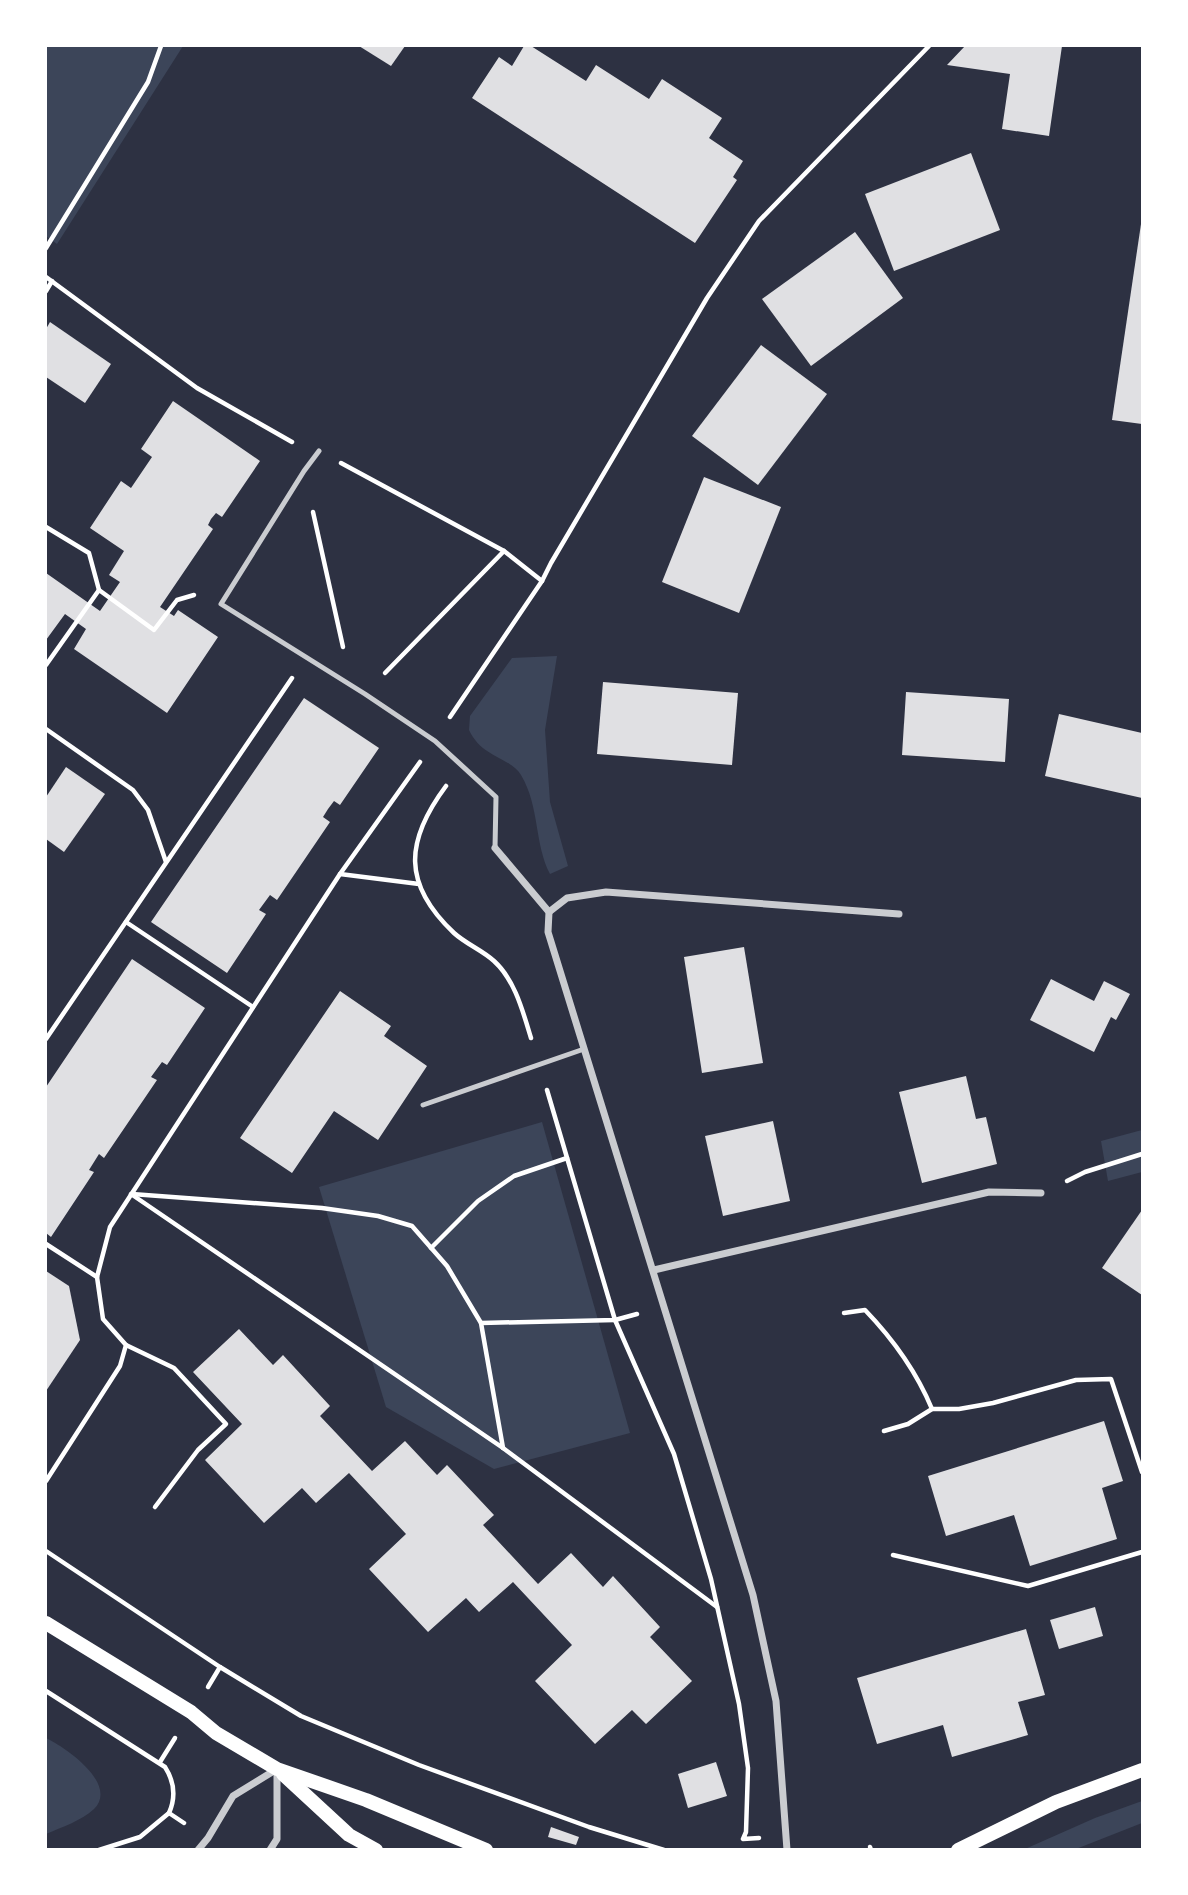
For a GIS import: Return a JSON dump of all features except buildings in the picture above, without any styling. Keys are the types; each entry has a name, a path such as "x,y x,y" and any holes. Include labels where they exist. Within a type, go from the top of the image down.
{"main road":[{"path":"46,1623 191,1712 216,1733 277,1769 366,1801 486,1850"},
{"path":"277,1769 349,1835 376,1850"},
{"path":"958,1850 1056,1802 1143,1770"}],"street":[{"path":"495,848 549,912 548,932 753,1595 776,1701 787,1850"},
{"path":"549,912 567,898 606,892 899,914"},
{"path":"654,1270 989,1192 1041,1193"},
{"path":"198,1850 233,1796 277,1769"},
{"path":"270,1850 277,1839 277,1769"}],"lane":[{"path":"319,451 221,604 435,741 496,797 495,848"},
{"path":"423,1104 584,1049"}],"path":[{"path":"46,248 148,82 161,46"},
{"path":"155,1507 198,1450 226,1424 174,1368 126,1345 103,1319 97,1277 110,1227 340,874 435,741 542,581 707,298 759,221 929,46"},
{"path":"46,277 197,388 296,444 319,451 504,551 542,581"},
{"path":"46,291 52,281"},
{"path":"304,471 351,685"},
{"path":"46,527 89,553 99,590 154,630 167,612"},
{"path":"365,694 504,551"},
{"path":"46,665 99,590"},
{"path":"46,1039 306,657"},
{"path":"46,729 133,790 148,810 166,863"},
{"path":"461,765 433,803 420,828 414,850 419,884 429,906 456,934 495,961 510,981 522,1008 615,1320 674,1454 711,1579 739,1704 748,1768 746,1832 743,1839"},
{"path":"340,874 419,884"},
{"path":"126,922 254,1007"},
{"path":"1041,1193 1085,1172 1143,1154"},
{"path":"431,1248 478,1201 514,1176 567,1157"},
{"path":"131,1194 322,1208 378,1216 412,1226 447,1266 481,1322 503,1448"},
{"path":"131,1194 503,1448 718,1608"},
{"path":"46,1244 97,1277"},
{"path":"844,1312 865,1310 883,1329 924,1389 932,1409"},
{"path":"481,1322 615,1320"},
{"path":"46,1481 120,1366 126,1345"},
{"path":"884,1432 908,1424 932,1409 959,1409 982,1405 1076,1380 1111,1379 1143,1472"},
{"path":"46,1551 220,1667 301,1716 419,1765 664,1850"},
{"path":"893,1555 1028,1586 1143,1552"},
{"path":"46,1691 165,1767 170,1774 174,1790 169,1813 140,1837 99,1850"},
{"path":"169,1813 208,1838"}],"shaded area":[{"path":"46,46 183,46 57,244 46,236"},
{"path":"557,656 545,730 550,802 568,866 550,874 541,850 531,800 521,775 510,764 481,746 469,730 470,716 512,658"},
{"path":"542,1122 630,1433 494,1469 386,1407 319,1187"},
{"path":"1142,1130 1142,1172 1108,1181 1101,1141"},
{"path":"46,1738 65,1749 95,1778 100,1789 100,1799 94,1809 83,1817 46,1834"},
{"path":"1142,1801 1142,1823 1076,1849 1025,1849 1095,1818"}]}
